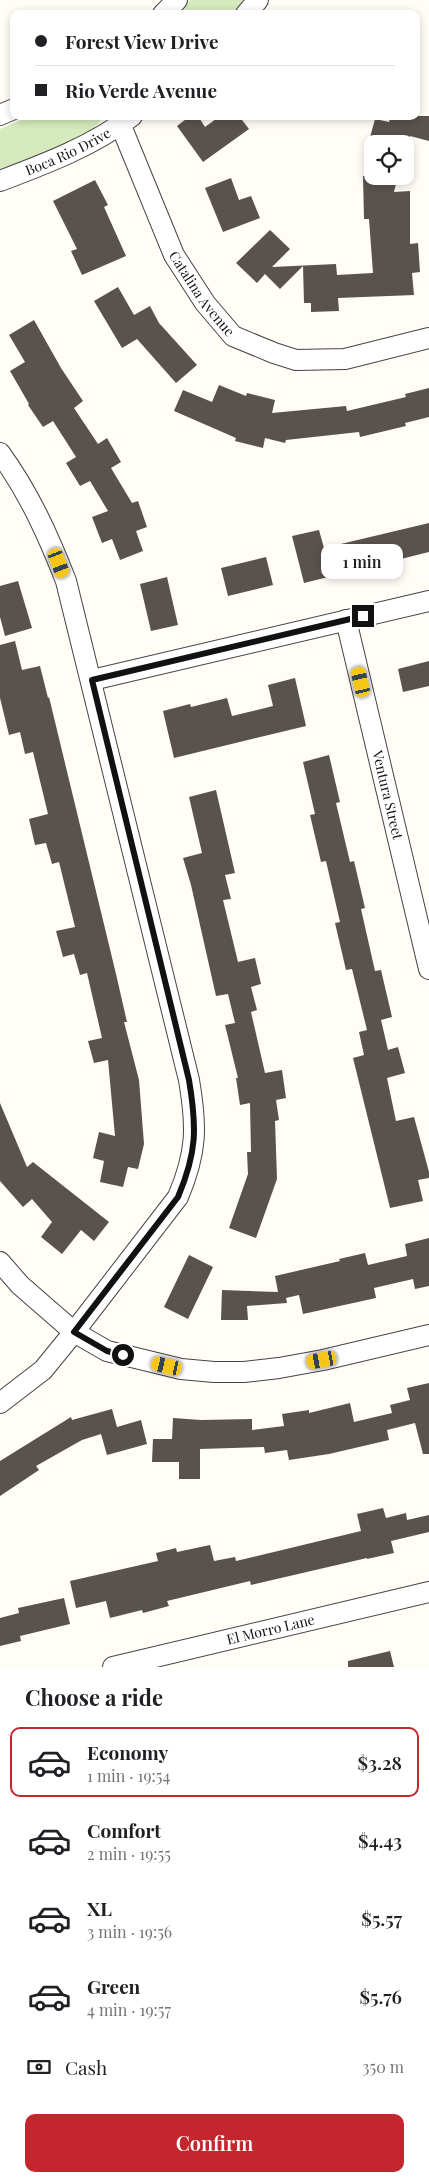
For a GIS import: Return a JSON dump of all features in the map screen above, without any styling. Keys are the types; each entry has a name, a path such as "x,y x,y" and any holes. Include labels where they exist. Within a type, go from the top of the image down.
{"street":[{"path":"167,10 176,0"},
{"path":"249,10 258,0"},
{"name":"Boca Rio Drive","path":"0,181 53,161 121,120"},
{"name":"Catalina Avenue","path":"123,120 174,255 205,303 233,336 296,360 345,359 429,338"},
{"path":"0,453 20,480 46,528 66,581 92,680 189,1080 195,1123 194,1143 188,1173 178,1197 43,1370 0,1403"},
{"path":"92,680 429,600"},
{"name":"Ventura Street","path":"346,620 429,969"},
{"path":"0,1262 20,1285 74,1332 107,1351 181,1369 244,1372 278,1368 322,1360 429,1335"},
{"name":"El Morro Lane","path":"113,1667 429,1592"}],"green space":[{"path":"190,0 249,0 240,10 179,10"},
{"path":"21,120 100,120 88,132 58,150 0,176 0,129"}],"building":[{"path":"420,116 429,116 429,141 414,137 414,135 371,135 375,120 389,122 390,120 420,120"},
{"path":"185,120 201,120 205,127 215,120 242,120 249,129 203,162 177,126"},
{"path":"363,176 364,185 396,185 394,192 410,191 410,244 418,243 420,272 412,273 414,295 338,298 339,311 311,312 311,303 304,303 303,266 280,289 265,274 257,283 236,263 270,230 290,249 272,267 336,264 337,275 373,273 369,219 364,219"},
{"path":"231,178 239,200 251,196 260,218 223,232 205,188"},
{"path":"95,180 108,205 104,207 126,256 82,275 71,251 77,249 53,201"},
{"path":"118,287 134,315 150,306 159,323 197,365 176,383 137,339 122,348 94,301"},
{"path":"34,320 61,368 83,401 74,408 98,444 107,438 121,462 111,468 132,503 138,501 147,527 136,531 143,551 120,560 112,539 102,543 92,517 108,511 90,481 80,486 66,463 76,457 53,421 43,427 28,405 10,371 25,362 9,335"},
{"path":"219,385 246,396 247,393 275,400 272,413 346,406 347,411 406,397 405,394 429,388 429,417 405,423 406,426 360,437 359,432 286,440 285,443 265,438 263,448 235,441 236,438 174,411 183,390 212,402"},
{"path":"429,523 429,552 304,583 292,536 319,530 324,548"},
{"path":"266,557 273,585 228,596 221,568"},
{"path":"167,577 178,625 151,631 140,584"},
{"path":"18,581 32,628 5,636 0,617 0,586"},
{"path":"15,641 22,670 40,666 49,697 116,974 127,1022 124,1022 139,1080 144,1144 138,1169 128,1167 123,1187 100,1182 104,1161 93,1158 99,1132 115,1136 108,1060 94,1063 88,1041 102,1038 87,973 80,975 74,954 63,957 56,931 75,927 59,862 52,864 46,843 35,845 29,819 48,814 33,752 25,754 20,732 9,735 0,698 0,645"},
{"path":"429,661 429,686 403,692 398,669"},
{"path":"295,678 306,726 174,758 163,711 190,704 191,707 227,698 232,716 273,706 268,685"},
{"path":"329,755 340,802 336,803 350,862 354,861 365,908 361,909 375,971 381,970 392,1017 381,1020 388,1050 398,1047 405,1073 387,1078 396,1121 414,1117 429,1172 429,1178 418,1180 423,1201 390,1208 353,1058 364,1055 359,1032 367,1030 352,969 346,970 335,923 340,922 326,861 321,862 310,815 315,814 303,762"},
{"path":"216,790 235,873 225,875 231,899 223,900 238,962 255,958 261,984 251,987 257,1010 251,1012 265,1073 282,1070 286,1098 276,1100 279,1120 275,1121 277,1179 256,1238 229,1228 248,1174 247,1152 251,1152 250,1103 240,1105 236,1078 238,1078 225,1025 235,1023 228,994 216,996 191,885 183,858 202,853 189,797"},
{"path":"0,1103 27,1167 33,1162 109,1222 94,1241 81,1230 62,1254 41,1237 52,1222 32,1199 23,1207 0,1181"},
{"path":"429,1238 429,1286 415,1289 413,1279 374,1288 376,1298 303,1314 299,1295 286,1298 287,1303 247,1306 248,1320 221,1320 222,1290 278,1292 275,1276 340,1261 339,1259 365,1253 368,1265 407,1256 405,1244"},
{"path":"189,1255 213,1267 188,1319 164,1307"},
{"path":"429,1383 429,1454 423,1454 415,1423 387,1430 389,1440 329,1454 289,1460 287,1450 265,1453 264,1447 200,1449 200,1479 179,1479 179,1462 152,1462 153,1439 172,1439 173,1418 201,1420 252,1419 252,1430 284,1426 282,1414 309,1410 309,1413 350,1403 354,1422 392,1413 390,1405 410,1400 407,1388"},
{"path":"112,1409 117,1427 141,1420 147,1444 107,1455 101,1434 82,1440 36,1466 39,1470 0,1496 0,1461 71,1417 72,1420"},
{"path":"383,1508 386,1518 406,1513 407,1520 429,1515 429,1532 391,1541 394,1553 251,1585 250,1581 167,1601 169,1606 143,1613 142,1610 110,1618 106,1601 76,1608 70,1581 158,1561 156,1553 176,1548 177,1552 210,1545 214,1561 235,1557 236,1561 361,1531 357,1514"},
{"path":"64,1598 70,1624 20,1636 21,1641 0,1646 0,1618 19,1613 18,1608"},
{"path":"390,1651 394,1667 348,1667 348,1661"}],"route":[{"path":"123,1355 107,1351 74,1332 140,1249 178,1197 188,1173 194,1143 195,1123 189,1080 92,680 363,616"}]}
